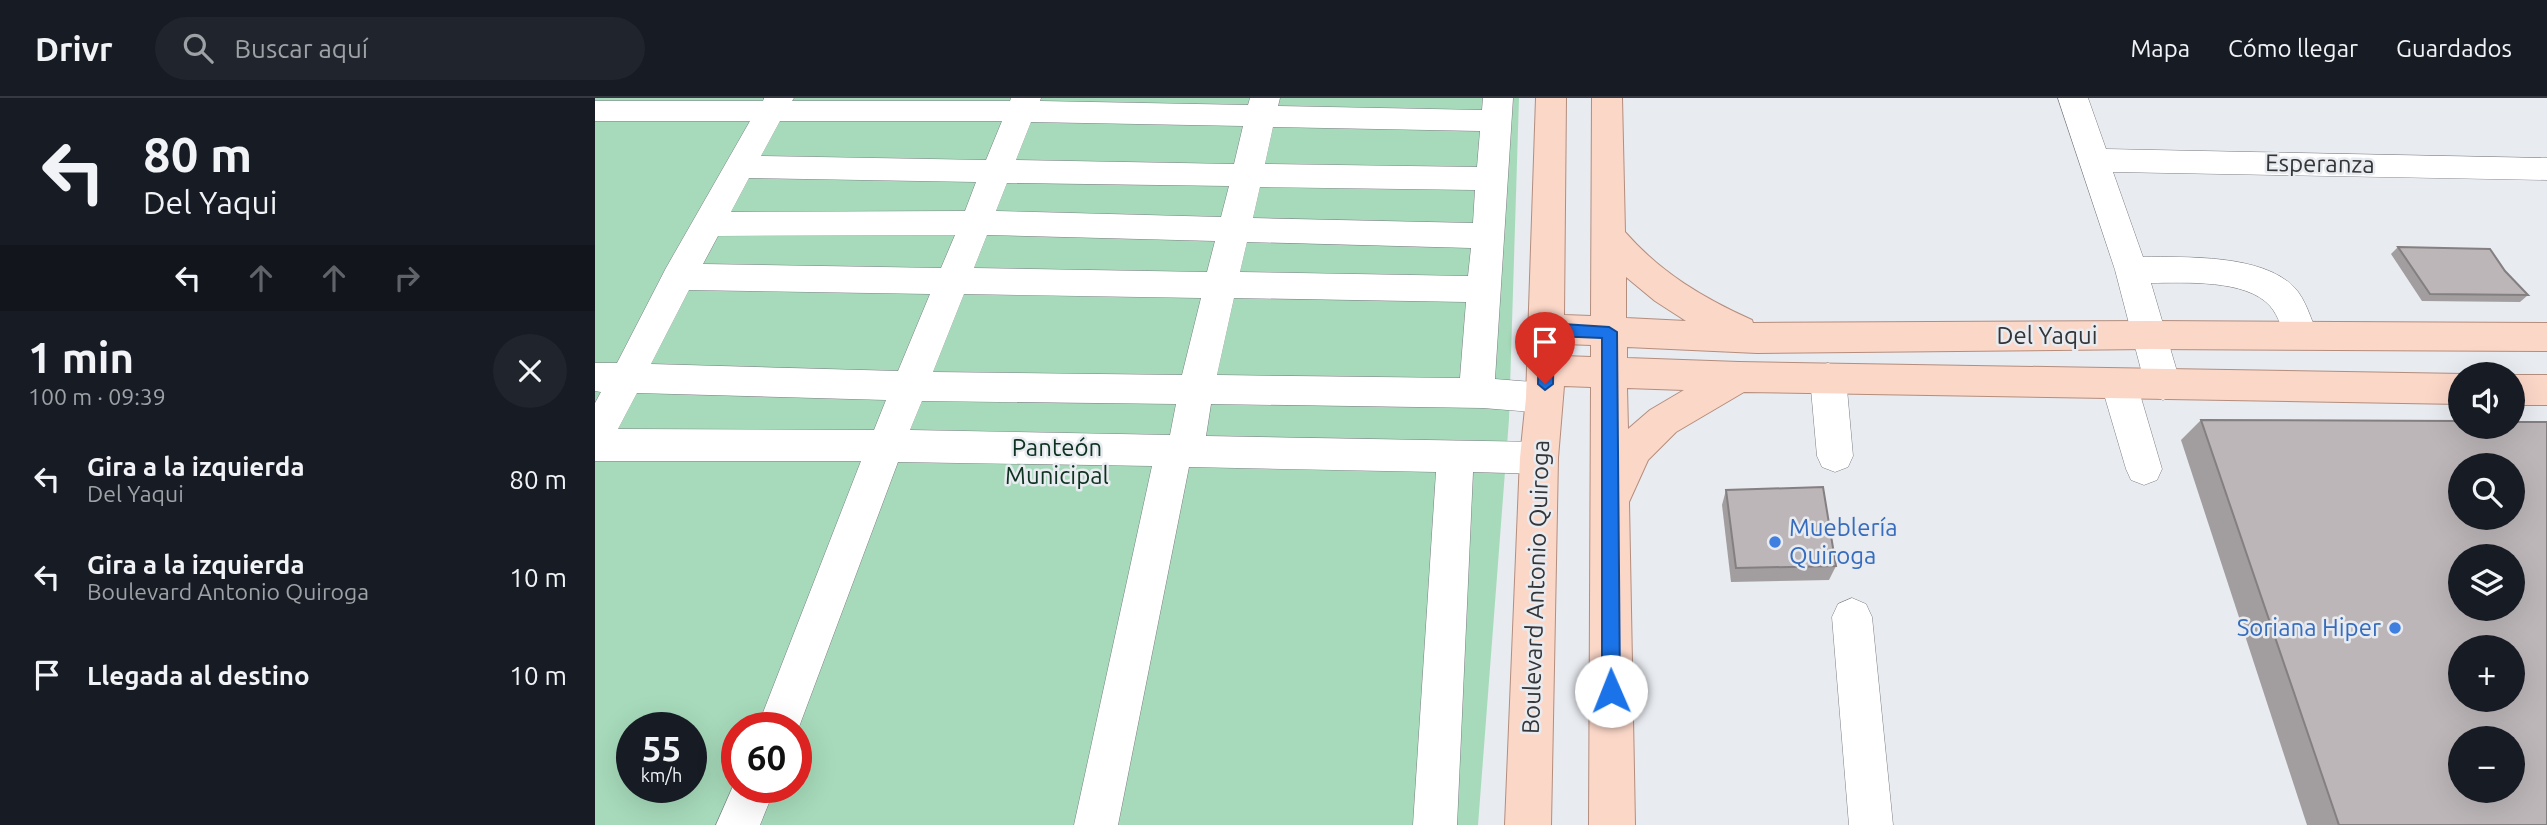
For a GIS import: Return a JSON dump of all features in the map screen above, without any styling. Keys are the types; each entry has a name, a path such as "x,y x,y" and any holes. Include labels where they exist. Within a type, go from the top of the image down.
{"main road":[{"name":"Boulevard Antonio Quiroga","path":"1528,825 1539,458 1546,384 1551,98"},
{"path":"1607,98 1611,372 1609,504 1612,825"},
{"path":"1608,236 1633,265 1661,290 1693,310 1757,338"},
{"name":"Del Yaqui","path":"1547,329 1757,338 2149,335 2547,337"},
{"name":"Del Yaqui","path":"1546,384 1611,372 1739,377 2448,389"},
{"path":"1609,504 1633,449 1663,421 1739,377"},
{"path":"2525,390 2547,390"}],"street":[{"path":"2073,98 2130,270 2164,385"},
{"path":"595,438 611,377 711,224 775,104"},
{"path":"595,111 775,104 1497,109 1476,394"},
{"path":"784,712 886,445 1023,104"},
{"path":"1096,825 1180,451 1263,107"},
{"name":"Esperanza","path":"2092,160 2547,169"},
{"path":"740,167 1492,179"},
{"path":"711,224 976,223 1487,236"},
{"path":"2130,270 2207,271 2252,279 2281,294 2301,335"},
{"path":"678,277 1483,289"},
{"path":"611,377 910,386 1476,394 1546,384"},
{"path":"1828,378 1836,456"},
{"path":"2119,384 2144,470"},
{"path":"595,444 886,445 1539,458"},
{"path":"1435,825 1455,458"},
{"path":"1852,617 1871,825"},
{"path":"738,825 748,803"}],"green space":[{"name":"Panteón Municipal","path":"595,98 1519,98 1509,419 1478,825 595,825"}],"building":[{"path":"2398,247 2490,249 2505,271 2528,295 2430,294"},
{"name":"Soriana Hiper","path":"2201,420 2448,421 2448,439 2525,439 2525,422 2547,422 2547,825 2339,825"},
{"name":"Mueblería Quiroga","path":"1823,487 1836,566 1736,568 1726,490"}],"place":[{"name":"Mueblería Quiroga","path":"1775,542"},
{"name":"Soriana Hiper","path":"2395,628"}],"route":[{"path":"1545,384 1547,329 1609,332 1611,691"}]}
